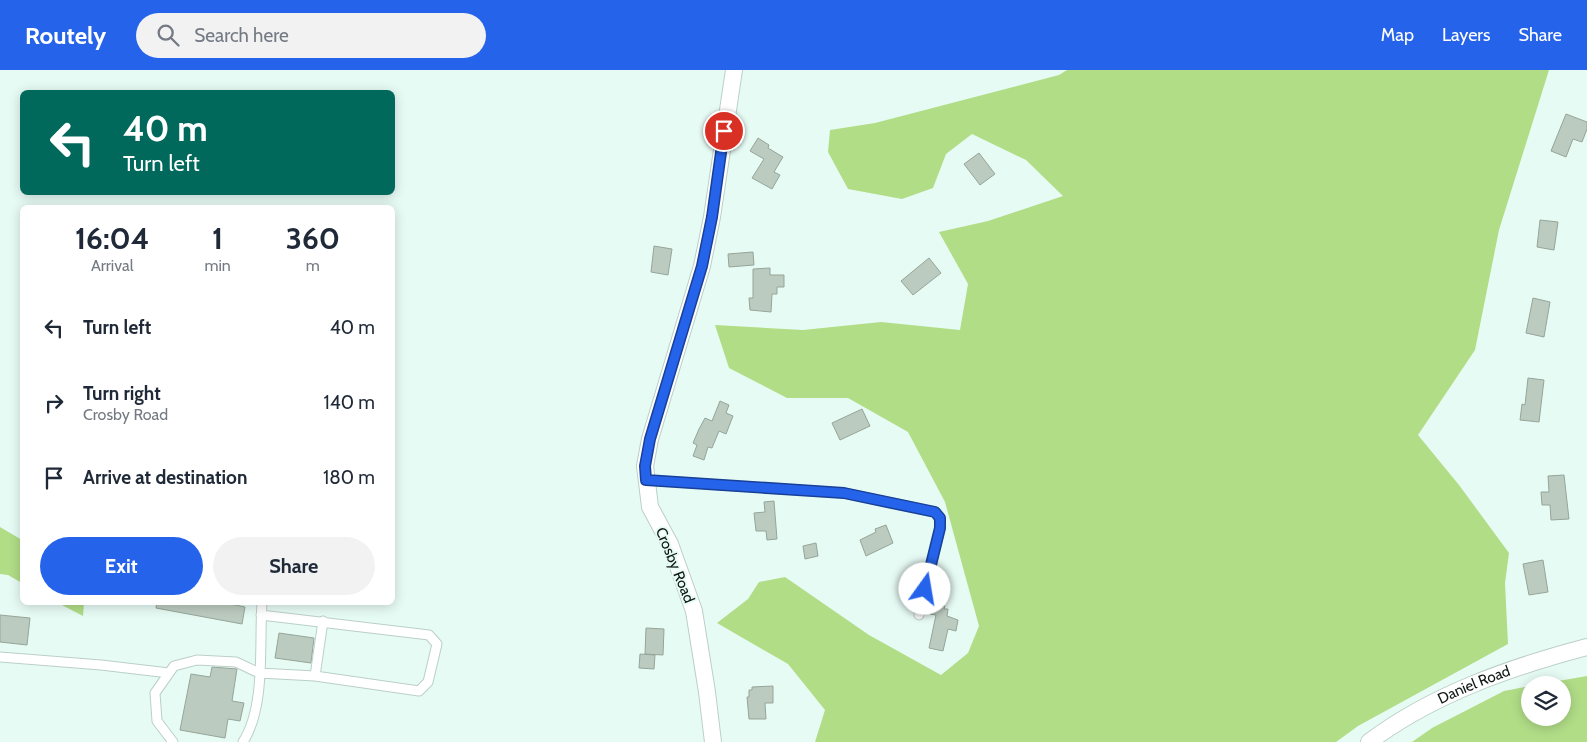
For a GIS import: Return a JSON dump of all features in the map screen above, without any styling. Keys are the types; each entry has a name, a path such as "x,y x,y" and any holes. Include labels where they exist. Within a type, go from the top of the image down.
{"street":[{"name":"Crosby Road","path":"713,742 708,692 694,610 670,544 650,507 645,466 650,439 702,266 712,217 734,70"},
{"name":"Daniel Road","path":"1369,742 1454,692 1516,668 1587,647"}],"lane":[{"path":"646,480 844,493 935,512 940,518 940,528 920,615"},
{"path":"243,742 252,728 259,673 262,605"},
{"path":"173,742 157,721 155,693 174,666 197,660 236,662 259,673 315,676 419,690 428,682 437,644 430,634 261,615"},
{"path":"315,676 323,621"},
{"path":"0,656 101,664 169,673"}],"green space":[{"path":"1067,70 1549,70 1499,230 1475,350 1418,435 1459,485 1509,553 1505,583 1508,644 1358,726 1336,742 815,742 825,710 788,664 717,623 748,599 759,582 785,577 869,635 941,675 968,653 979,626 945,502 908,432 848,398 787,398 729,368 715,325 803,330 881,322 960,330 968,284 939,232 988,221 1063,196 1026,160 972,134 946,154 933,188 902,199 848,189 828,152 830,130 875,123 1059,75"},
{"path":"0,527 20,539 20,582 8,575 0,574"},
{"path":"62,605 84,605 83,616"},
{"path":"1587,676 1587,742 1412,742 1432,728 1504,691 1521,688 1521,726 1571,726 1571,679"}],"building":[{"path":"1566,114 1587,122 1587,129 1582,142 1573,139 1566,157 1551,151"},
{"path":"758,138 769,145 768,148 783,157 774,172 780,175 772,189 752,178 764,159 750,151"},
{"path":"979,153 995,174 980,185 964,164"},
{"path":"1540,220 1558,222 1554,250 1537,247"},
{"path":"654,246 672,249 668,275 651,272"},
{"path":"753,252 754,265 729,267 728,254"},
{"path":"929,258 941,273 913,295 901,281"},
{"path":"770,268 770,275 784,275 784,287 777,287 777,294 772,294 771,312 750,310 749,298 753,298 753,269"},
{"path":"1533,298 1550,302 1544,337 1526,333"},
{"path":"1528,378 1544,380 1539,422 1520,420 1522,404 1525,405"},
{"path":"720,401 729,405 726,413 733,416 726,434 719,431 712,448 708,447 704,460 693,456 697,445 693,443 699,429 705,418 712,421"},
{"path":"862,409 870,426 840,440 832,423"},
{"path":"1564,475 1569,519 1551,520 1550,505 1542,505 1541,492 1549,492 1548,476"},
{"path":"774,501 777,539 767,540 766,531 756,531 754,513 765,512 764,502"},
{"path":"886,525 893,543 866,556 860,540 876,532 875,529"},
{"path":"816,543 818,556 805,559 803,546"},
{"path":"1543,560 1548,592 1529,595 1523,564"},
{"path":"932,604 945,606 944,609 948,609 947,616 958,620 956,631 948,629 943,651 929,648 936,615 930,614"},
{"path":"156,605 235,605 245,607 242,624 156,608"},
{"path":"0,615 30,618 27,645 0,642"},
{"path":"646,628 664,629 663,655 645,654"},
{"path":"279,633 314,638 311,663 275,658"},
{"path":"640,654 655,655 654,669 639,668"},
{"path":"212,667 237,669 232,701 244,703 240,721 228,719 225,738 180,730 191,674 210,677"},
{"path":"773,686 773,703 765,703 766,719 749,719 747,697 749,697 749,690 752,690 752,687"}],"route":[{"path":"724,131 712,217 702,266 650,439 645,466 646,480 844,493 895,502 935,512 940,518 940,528 925,589"}]}
